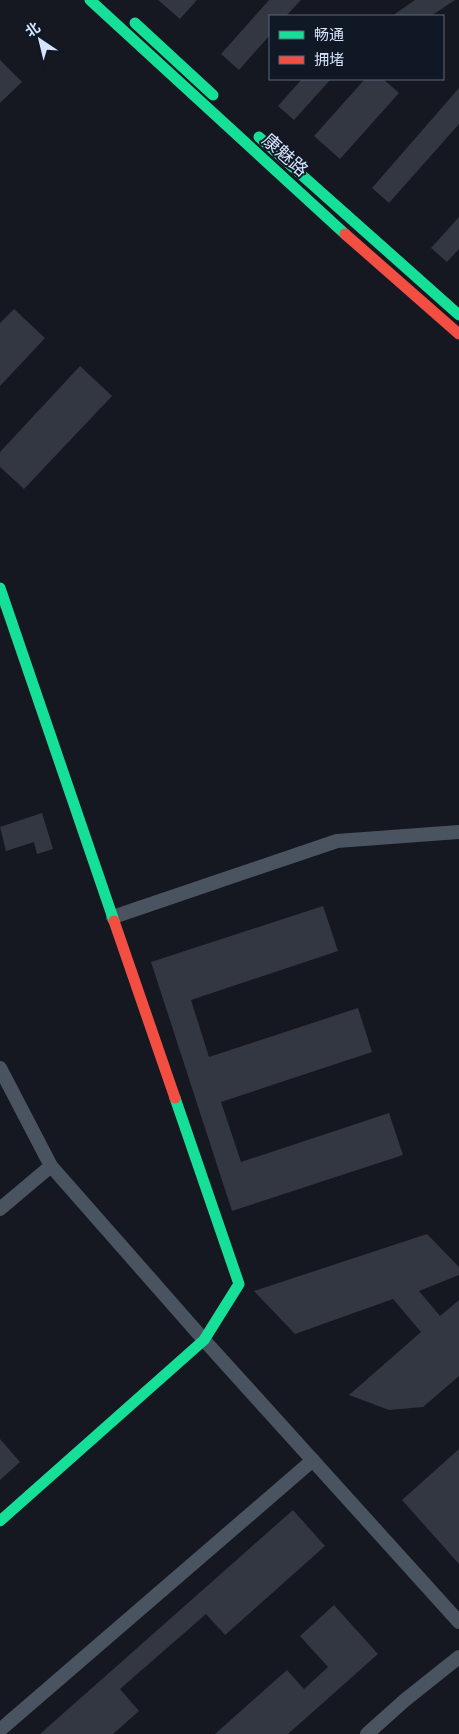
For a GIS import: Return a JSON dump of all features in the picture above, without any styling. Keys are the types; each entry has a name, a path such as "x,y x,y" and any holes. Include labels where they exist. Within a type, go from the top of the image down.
{"street":[{"name":"康魅路","path":"90,0 339,228 459,334"},
{"path":"124,13 221,103"},
{"name":"康魅路","path":"250,128 459,314"},
{"path":"0,588 239,1284 204,1340 0,1521"},
{"path":"113,917 337,841 459,832"},
{"path":"0,1068 51,1166 204,1340 459,1622"},
{"path":"0,1209 51,1166"},
{"path":"0,1730 313,1460"},
{"path":"367,1734 405,1700 459,1657"}],"building":[{"path":"158,0 197,0 180,19"},
{"path":"269,0 301,0 287,15 269,15 269,36 239,70 221,54"},
{"path":"415,0 455,0 432,15 393,15"},
{"path":"0,60 22,82 0,103"},
{"path":"301,80 330,80 294,120 278,106"},
{"path":"364,80 384,80 399,93 340,159 314,136"},
{"path":"459,88 459,124 389,203 372,188"},
{"path":"459,217 459,249 447,262 431,248"},
{"path":"14,309 45,338 0,386 0,323"},
{"path":"80,366 112,396 24,489 0,467 0,452"},
{"path":"42,813 53,849 37,854 34,842 6,851 0,827"},
{"path":"323,906 338,951 191,1000 209,1057 358,1008 372,1052 221,1102 241,1162 389,1113 403,1155 232,1211 151,962"},
{"path":"427,1234 459,1267 459,1275 419,1291 440,1316 459,1300 459,1376 423,1407 389,1410 349,1395 421,1332 393,1299 295,1334 254,1291"},
{"path":"0,1439 20,1462 0,1480"},
{"path":"459,1449 459,1564 402,1500"},
{"path":"293,1510 325,1546 225,1635 206,1614 120,1689 139,1711 113,1734 40,1734"},
{"path":"334,1605 378,1654 288,1734 215,1734 287,1670 304,1689 328,1667 300,1636"}],"traffic: fast":[{"path":"90,0 345,234"},
{"path":"135,23 213,95"},
{"path":"259,137 459,315"},
{"path":"0,588 114,921"},
{"path":"0,1521 204,1340 239,1284 175,1098"}],"traffic: jam":[{"path":"345,234 459,334"},
{"path":"114,921 175,1098"}]}
